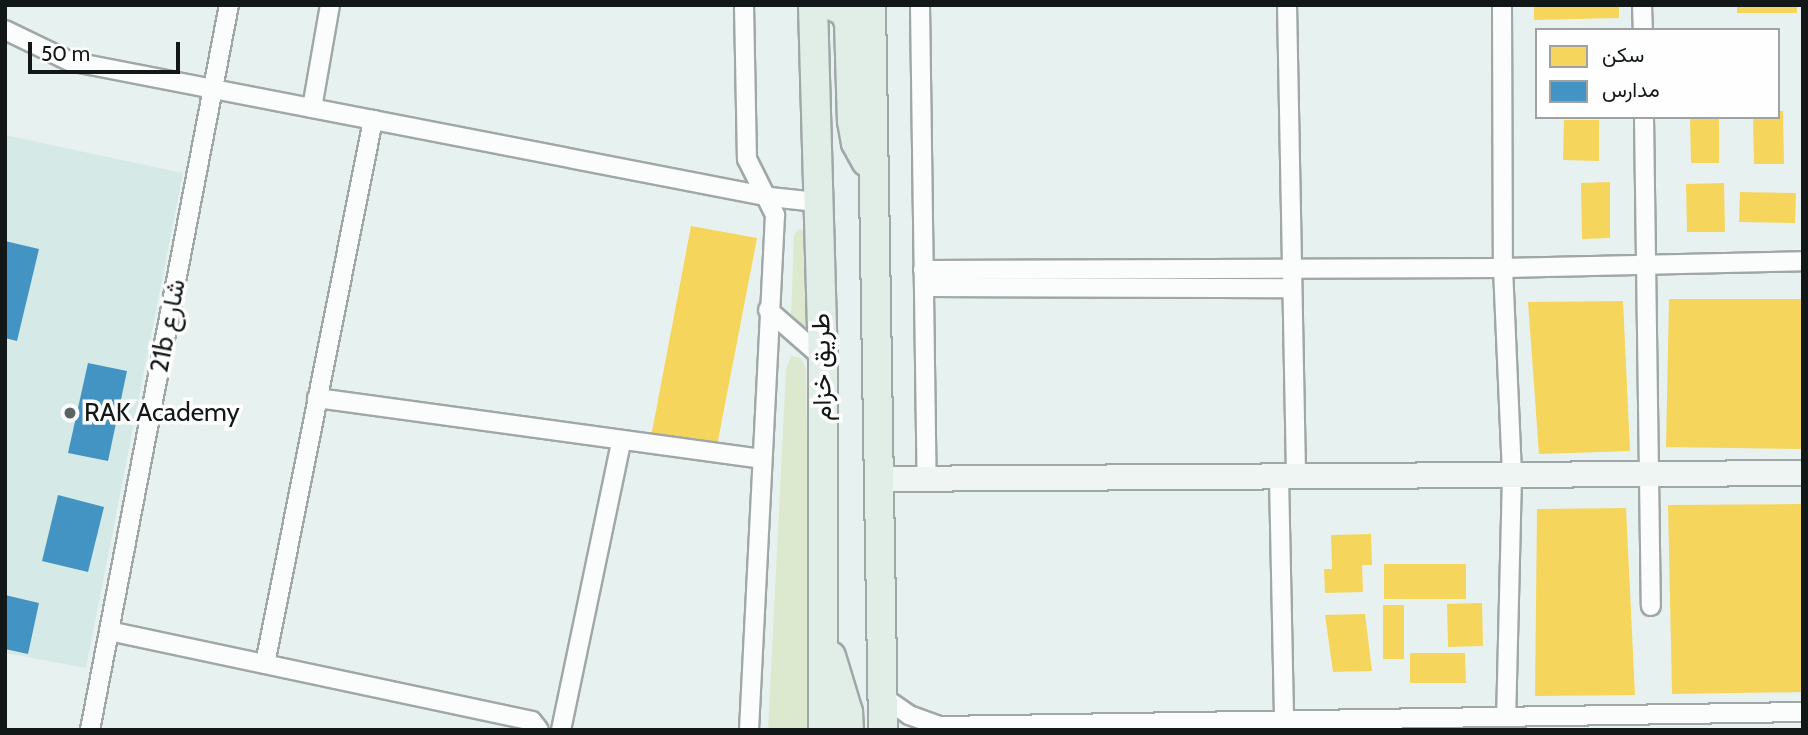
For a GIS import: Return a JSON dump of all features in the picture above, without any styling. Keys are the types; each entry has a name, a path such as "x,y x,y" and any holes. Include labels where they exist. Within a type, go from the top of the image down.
{"main road":[{"name":"طريق خزام","path":"813,5 823,358 823,730"},
{"path":"830,5 844,11 849,22 852,121 856,143 873,173"},
{"name":"طريق خزام","path":"871,5 883,730"},
{"path":"821,623 848,712 849,730"}],"street":[{"name":"21b شارع","path":"90,730 229,5"},
{"path":"312,108 330,5"},
{"path":"744,5 747,159 770,197 775,215 768,310 749,730"},
{"path":"919,5 927,479"},
{"path":"1284,718 1292,288 1287,5"},
{"path":"1502,5 1503,268 1512,476 1506,717"},
{"path":"1642,5 1643,28"},
{"path":"5,30 69,61 770,197 817,202"},
{"path":"1644,119 1651,606"},
{"path":"265,664 373,120"},
{"path":"923,278 1292,268 1503,268 1803,261"},
{"path":"923,278 1292,288"},
{"path":"768,310 823,358"},
{"path":"317,398 621,443 762,459"},
{"path":"561,730 621,443"},
{"path":"877,479 1803,473"},
{"path":"109,631 532,721 539,730"},
{"path":"882,696 909,715 936,728 1284,718 1354,726 1506,717 1730,722 1803,712"}],"shaded area":[{"name":"RAK Academy","path":"5,135 183,173 86,668 5,653"}],"green space":[{"path":"800,229 804,231 806,333 791,315 794,234"},
{"path":"791,356 801,358 806,369 811,730 768,730 786,370"}],"building: سكن":[{"path":"1534,5 1619,5 1619,18 1534,20"},
{"path":"1737,5 1797,5 1797,13 1737,13"},
{"path":"1780,111 1783,111 1784,164 1754,164 1753,119 1780,119"},
{"path":"1690,119 1719,119 1719,163 1691,163"},
{"path":"1564,120 1599,120 1599,161 1563,160"},
{"path":"1610,182 1610,238 1582,239 1581,183"},
{"path":"1724,183 1725,232 1687,232 1686,184"},
{"path":"1740,192 1796,193 1795,223 1739,222"},
{"path":"691,226 757,238 716,451 651,437"},
{"path":"1669,299 1803,299 1803,449 1666,447"},
{"path":"1623,301 1630,451 1539,454 1528,302"},
{"path":"1803,504 1803,692 1672,694 1668,505"},
{"path":"1626,508 1635,695 1535,696 1537,509"},
{"path":"1371,534 1372,565 1362,565 1363,592 1325,593 1324,569 1332,569 1331,535"},
{"path":"1384,564 1466,564 1466,599 1384,599"},
{"path":"1482,603 1483,646 1448,647 1447,604"},
{"path":"1383,605 1404,605 1404,659 1383,659"},
{"path":"1365,614 1372,671 1333,672 1325,615"},
{"path":"1410,653 1465,653 1466,683 1410,683"}],"building: مدارس":[{"path":"5,241 39,249 17,341 5,338"},
{"path":"88,363 127,371 108,461 68,453"},
{"path":"58,495 104,507 88,572 42,561"},
{"path":"5,595 39,603 28,654 5,649"}],"place":[{"name":"RAK Academy","path":"70,413"}]}
